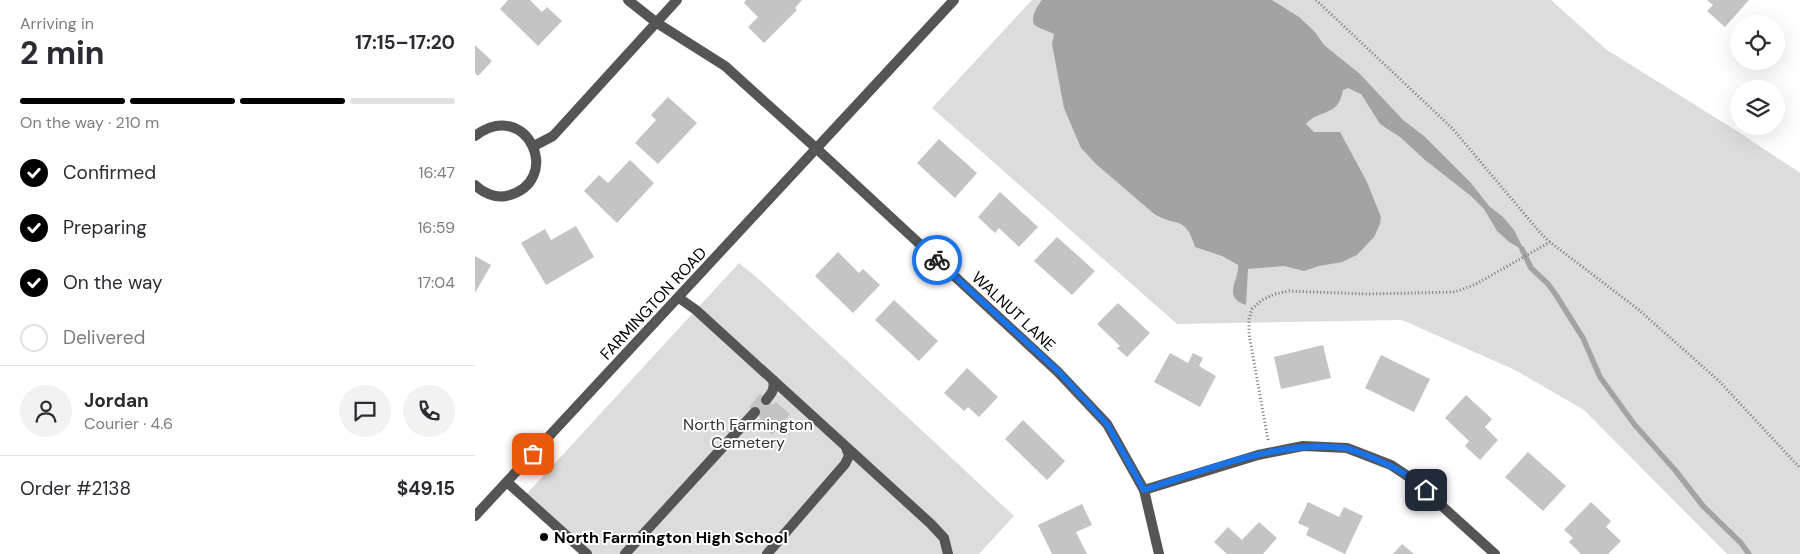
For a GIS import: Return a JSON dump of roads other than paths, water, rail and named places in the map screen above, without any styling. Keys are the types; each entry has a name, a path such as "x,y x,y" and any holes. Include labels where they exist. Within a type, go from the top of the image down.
{"street":[{"name":"WALNUT LANE","path":"628,0 657,23 725,66 1059,372 1107,424 1144,490 1159,554"},
{"path":"534,146 553,136 677,0"},
{"name":"FARMINGTON ROAD","path":"475,516 954,0"},
{"path":"475,136 487,128 500,125 514,127 526,135 534,146 537,160 535,174 527,186 516,194 502,197 488,194 475,185"},
{"path":"679,298 696,310 931,524 944,538 948,554"},
{"path":"766,400 772,392 773,380"},
{"path":"625,554 755,412"},
{"path":"1144,490 1209,468 1271,452 1303,446 1347,448 1391,465 1412,479 1440,502 1495,554"},
{"path":"767,554 845,464 849,456 847,447"},
{"path":"507,482 587,554"}],"waterway":[{"path":"1522,249 1531,268 1548,284 1556,295 1583,338 1600,377 1634,424 1675,470 1703,506 1741,543 1749,554"}],"place":[{"name":"North Farmington High School","path":"544,537"}],"park label":[{"name":"North Farmington Cemetery","path":"748,433"}]}
